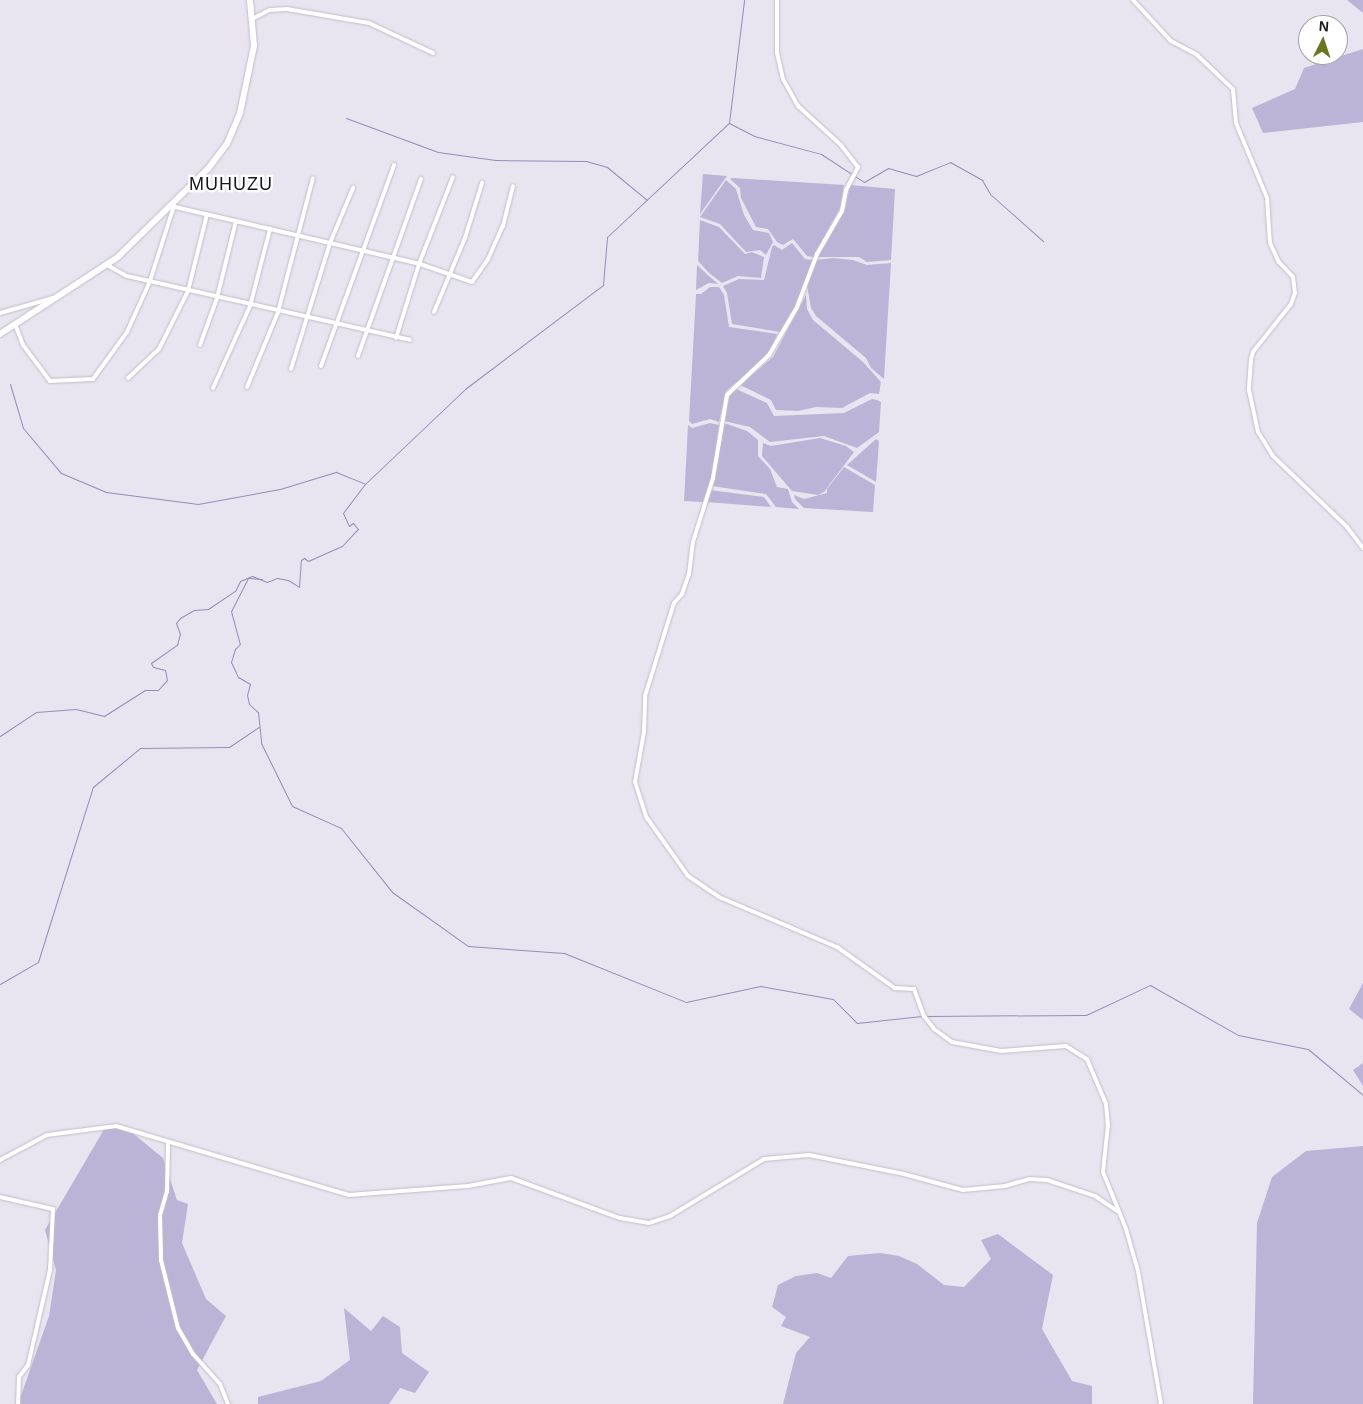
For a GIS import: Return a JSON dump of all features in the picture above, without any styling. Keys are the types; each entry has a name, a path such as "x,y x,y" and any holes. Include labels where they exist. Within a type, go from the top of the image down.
{"main road":[{"path":"0,334 107,264 173,206 208,169 232,134 250,70 254,18 250,0"}],"street":[{"path":"777,0 777,53 783,79 798,106 841,145 858,167 846,190 842,211 821,246 798,307 770,355 727,395 713,478 693,542 689,574 682,594 674,603 646,696 644,733 635,782 647,818 688,876 719,898 837,947 895,988 914,989 924,1016 934,1030 952,1042 1001,1051 1066,1046 1082,1054 1098,1080 1106,1104 1108,1125 1103,1172 1117,1211 1126,1229 1143,1292 1161,1404"},
{"path":"1133,0 1171,41 1198,55 1232,89 1236,123 1267,198 1270,243 1279,262 1293,277 1295,293 1292,304 1253,352 1251,359 1249,390 1258,432 1273,456 1347,527 1363,548"},
{"path":"254,18 270,10 287,9 359,21 433,53"},
{"path":"321,366 337,325 361,250 394,165"},
{"path":"396,338 419,264 454,177"},
{"path":"247,387 278,312 313,178"},
{"path":"358,356 391,257 421,179"},
{"path":"434,312 477,205 482,183"},
{"path":"15,324 23,345 50,381 85,382 97,376 127,332 150,281 173,206 419,264 472,282 481,271 503,226 513,186"},
{"path":"291,369 330,243 353,188"},
{"path":"128,378 159,349 188,291 207,214"},
{"path":"200,345 217,298 236,221"},
{"path":"213,388 250,306 270,229"},
{"path":"107,264 114,271 188,291 366,332 410,340"},
{"path":"0,313 56,297"},
{"path":"0,1160 47,1135 102,1127 130,1128 168,1144 252,1164 289,1179 349,1195 468,1186 511,1178 620,1218 649,1223 670,1216 764,1159 794,1155 869,1166 963,1190 1005,1186 1029,1179 1047,1180 1095,1196 1117,1211"},
{"path":"168,1144 168,1191 160,1215 161,1260 178,1328 193,1354 220,1384 228,1404"},
{"path":"0,1198 53,1209 50,1270 28,1364 19,1377 18,1404"}],"shaded area":[{"path":"1347,0 1363,0 1363,13"},
{"path":"1363,49 1363,122 1263,133 1252,108 1295,89 1304,68 1313,65 1348,65 1348,54"},
{"path":"703,174 727,176 700,214"},
{"path":"730,179 844,185 840,208 813,257 807,256 793,239 783,245 777,242 768,229 756,227 741,198 740,188"},
{"path":"726,180 736,189 744,215 753,230 769,233 773,242 766,255 760,250 746,252 720,224 700,217"},
{"path":"850,185 895,189 891,260 867,262 859,257 818,257 845,209"},
{"path":"700,220 719,227 745,254 752,252 764,257 761,278 738,276 722,283 709,273 698,261"},
{"path":"792,243 805,259 813,260 799,300 780,332 732,324 727,293 723,286 739,279 764,280 772,247 774,245 782,250"},
{"path":"833,258 853,260 867,265 891,263 884,379 871,368 866,358 816,316 811,308 807,285 816,260"},
{"path":"697,265 718,284 709,283 696,290"},
{"path":"710,287 719,287 724,295 729,327 777,334 769,355 726,391 719,422 710,419 692,424 689,421 696,294 701,294"},
{"path":"806,295 807,309 813,320 863,362 881,382 879,394 870,393 842,408 816,407 798,411 776,410 771,400 740,385 773,357"},
{"path":"734,388 767,403 774,416 844,413 872,399 877,400 881,402 879,432 857,448 824,436 770,442 750,427 724,421 730,393"},
{"path":"710,423 719,425 712,476 703,502 684,501 688,425 692,428"},
{"path":"727,424 747,431 758,440 758,456 770,469 777,487 788,489 792,502 799,509 776,507 766,494 712,486 722,425"},
{"path":"820,438 846,446 854,452 824,492 818,495 792,491 762,456 763,443 771,446"},
{"path":"876,439 879,441 876,482 847,465"},
{"path":"844,467 875,485 873,512 804,508 795,499 794,495 804,499 827,493 827,489"},
{"path":"710,490 764,497 771,507 706,502"},
{"path":"1363,983 1363,1020 1349,1009"},
{"path":"1363,1063 1363,1086 1353,1070"},
{"path":"106,1126 124,1126 163,1158 177,1200 188,1204 182,1243 206,1299 226,1316 197,1370 217,1404 18,1404 49,1316 56,1270 45,1230"},
{"path":"1363,1146 1363,1404 1253,1404 1257,1223 1272,1177 1306,1151"},
{"path":"998,1234 1053,1275 1042,1329 1072,1381 1092,1386 1092,1404 783,1404 796,1353 810,1337 781,1326 786,1317 772,1307 778,1285 796,1276 817,1273 831,1278 848,1256 880,1253 899,1256 917,1264 944,1285 964,1287 991,1259 981,1240"},
{"path":"344,1308 371,1331 383,1316 400,1327 402,1353 429,1372 415,1393 400,1388 389,1404 258,1404 258,1397 321,1381 350,1360"}],"waterway":[{"path":"0,736 36,712 76,709 104,716 145,690 158,690 167,680 165,670 153,667 151,663 177,645 180,634 176,623 180,618 194,610 208,609 235,591 240,581 252,576 267,582 277,578 288,580 299,587 301,560 304,558 308,561 342,546 358,529 353,523 349,526 343,513 365,484 465,389 603,285 607,237 729,123 744,0"},
{"path":"346,118 438,152 495,160 586,161 607,167 647,200"},
{"path":"729,123 754,136 821,154 864,182 888,168 916,176 950,162 982,180 990,194 1043,241"},
{"path":"10,384 23,428 61,473 106,492 198,504 280,489 336,472 365,484"},
{"path":"262,579 248,578 231,611 240,644 235,649 231,662 238,677 250,684 247,695 249,704 258,712 261,743 292,806 341,828 392,892 468,946 564,953 686,1002 760,986 833,999 857,1023 922,1016"},
{"path":"0,984 38,962 93,787 140,748 229,747 259,727"},
{"path":"926,1016 1086,1015 1150,985 1238,1035 1308,1049 1363,1095"}],"district":[{"name":"MUHUZU","path":"231,184"}]}
